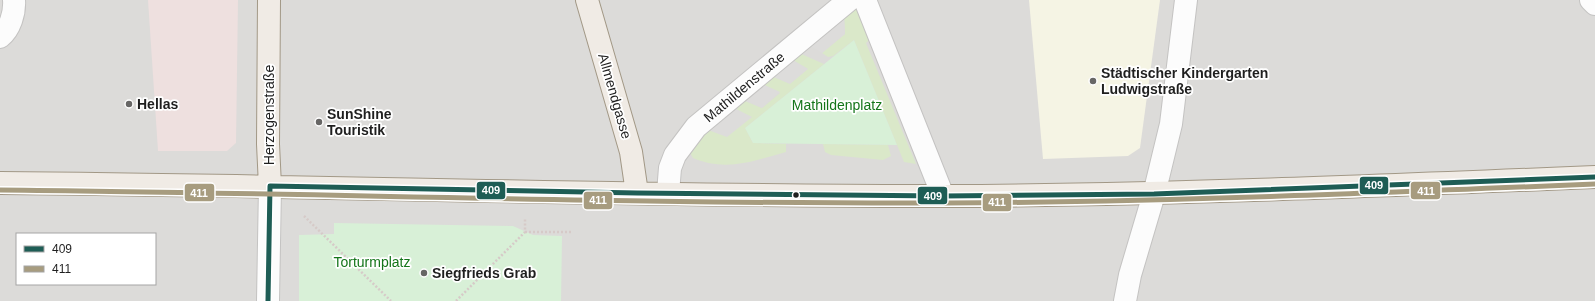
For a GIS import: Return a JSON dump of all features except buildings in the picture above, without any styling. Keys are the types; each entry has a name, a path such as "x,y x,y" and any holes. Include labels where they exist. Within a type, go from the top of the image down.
{"main road":[{"name":"Herzogenstraße","path":"269,0 268,144 270,186"},
{"name":"Allmendgasse","path":"587,0 631,152 637,193"},
{"path":"0,183 270,186 637,193 943,196 1154,194 1595,177"}],"street":[{"path":"0,37 7,31 14,7 14,0"},
{"name":"Mathildenstraße","path":"668,193 670,168 675,154 696,127 849,0"},
{"path":"865,0 943,196"},
{"path":"1125,301 1130,275 1154,194 1171,124 1186,0"},
{"path":"1591,0 1595,4"},
{"name":"Herzogenstraße","path":"268,301 270,186"}],"path":[{"path":"304,216 391,301"},
{"path":"525,232 571,232"},
{"path":"456,301 517,240"}],"shaded area":[{"path":"0,0 1595,0 1595,301 0,301"},
{"path":"148,0 238,0 236,143 227,151 158,151"},
{"name":"Städtischer Kindergarten Ludwigstraße","path":"1029,0 1160,0 1140,148 1128,156 1043,159"},
{"path":"844,15 845,34 822,53 809,45"},
{"path":"791,59 808,69 790,84 771,76"},
{"path":"762,84 780,92 762,108 743,100"},
{"path":"734,108 752,117 727,137 708,130"}],"green space":[{"path":"856,8 859,9 873,36 866,43 916,164 904,162 854,40 833,56 828,57 822,53 845,34 844,15"},
{"name":"Mathildenplatz","path":"854,40 897,145 753,143 745,128"},
{"path":"799,53 824,64 745,128 753,143 786,144 786,152 751,162 728,165 705,162 693,158 689,151 708,130 751,117 734,108 743,100 762,108 780,93 762,84 771,76 808,69 791,59"},
{"path":"823,144 888,145 891,156 883,160 831,155 825,152"},
{"name":"Torturmplatz","path":"334,223 513,226 533,235 562,236 561,301 299,301 299,235 334,234"}],"transit line":[{"name":"409","path":"270,186 637,193 943,196 1154,194 1595,177"},
{"name":"411","path":"0,190 710,202 946,203 1189,199 1595,184"},
{"name":"409","path":"268,301 270,186"}],"place":[{"name":"Städtischer Kindergarten Ludwigstraße","path":"1093,81"},
{"name":"Hellas","path":"129,104"},
{"name":"SunShine Touristik","path":"319,122"},
{"name":"Siegfrieds Grab","path":"424,273"}]}
